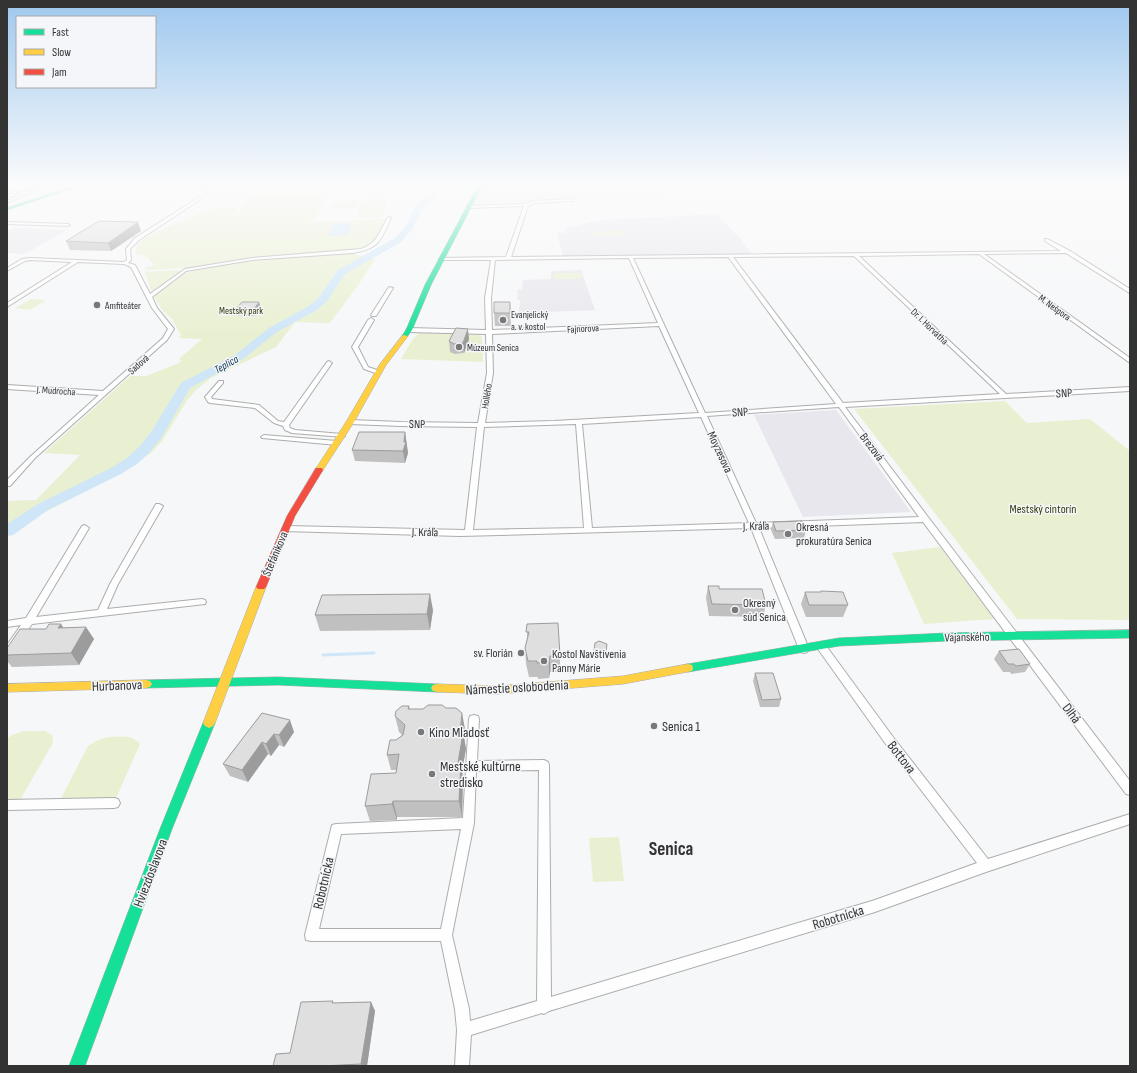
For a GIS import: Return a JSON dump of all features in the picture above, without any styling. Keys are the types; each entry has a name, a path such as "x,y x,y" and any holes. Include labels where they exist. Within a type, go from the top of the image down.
{"main road":[{"name":"Štefánikova","path":"226,681 263,582 302,496 339,440 378,372 409,330 453,236"},
{"name":"Vajanského","path":"804,649 840,642 897,638 1130,634"},
{"name":"Námestie oslobodenia","path":"226,681 278,681 497,690 622,680 804,649"},
{"name":"Hurbanova","path":"7,688 226,681"},
{"name":"Hviezdoslavova","path":"78,1066 143,890 226,681"}],"street":[{"path":"7,270 24,260 35,259 125,263 129,260 128,249 142,236"},
{"path":"150,296 186,270 252,259 353,252 364,250 377,242 380,236"},
{"path":"508,259 515,236"},
{"path":"1047,240 1130,291"},
{"path":"441,259 493,260 1068,252"},
{"name":"M. Nešpora","path":"981,254 1130,361"},
{"name":"Dr. I. Horvátha","path":"856,255 1005,396"},
{"name":"Brezová","path":"731,257 925,519 1014,636"},
{"name":"Moyzesova","path":"631,258 754,526 804,649"},
{"path":"7,305 78,260"},
{"name":"Hollého","path":"469,532 481,425 490,373 488,298 493,260"},
{"name":"Sadová","path":"7,484 33,457 166,339 171,329 170,326 155,308 133,266 125,263"},
{"path":"378,372 366,368 354,347 391,288"},
{"name":"Fajnorova","path":"409,330 489,332 662,324"},
{"path":"286,425 329,363"},
{"path":"221,382 208,397 210,401 257,406 276,422 286,425"},
{"name":"J. Mudrocha","path":"7,387 104,393"},
{"name":"SNP","path":"350,422 481,425 579,422 840,405 1130,389"},
{"path":"579,422 588,530"},
{"path":"286,425 287,430 294,432 339,440"},
{"path":"264,437 339,440"},
{"path":"101,613 114,584 159,506"},
{"name":"J. Kráľa","path":"286,529 469,532 754,526 925,519"},
{"path":"7,652 29,621 85,528"},
{"path":"7,624 202,602"},
{"name":"Dlhá","path":"1014,636 1130,790"},
{"name":"Bottova","path":"821,646 889,740 986,866"},
{"path":"462,1066 464,1030 462,1009 446,935 468,823 474,719"},
{"path":"472,766 544,765 544,1007"},
{"path":"7,805 114,803"},
{"name":"Robotnícka","path":"464,1030 875,906 986,866 1130,820"},
{"name":"Robotnícka","path":"446,935 311,935 336,829 468,823"}],"shaded area":[{"path":"7,236 56,236 25,254 7,253"},
{"path":"558,236 738,236 752,254 563,256"},
{"path":"581,270 595,310 519,313 520,300 517,300 518,289 522,289 523,280 551,279 551,271"},
{"path":"836,410 911,512 803,517 754,415"}],"green space":[{"path":"149,236 377,236 371,244 353,251 250,257 190,268 146,270 145,268 154,265 148,257 145,257 142,254 137,255 135,249 142,240"},
{"name":"Mestský park","path":"350,253 375,259 359,284 330,323 295,322 276,347 211,378 197,389 188,399 162,441 151,453 118,474 40,515 7,536 7,501 36,500 80,455 44,453 130,376 146,376 179,363 181,360 179,359 202,339 179,338 181,335 172,319 162,310 152,293 145,272 178,270 185,273 244,261"},
{"path":"554,273 582,273 582,279 553,279"},
{"path":"31,299 46,300 30,310 15,308"},
{"path":"419,333 479,335 482,337 483,362 401,359 413,339"},
{"name":"Mestský cintorín","path":"1005,401 1027,423 1090,419 1130,451 1130,620 1017,619 854,409"},
{"path":"940,547 994,619 924,624 892,553"},
{"path":"24,731 45,731 52,735 53,743 17,805 7,805 7,739 12,735"},
{"path":"108,737 130,737 140,744 114,803 58,804 88,746 98,740"},
{"path":"619,837 624,881 593,882 589,838"}],"building":[{"path":"74,236 118,236 108,243 66,241"},
{"path":"242,302 259,302 254,309 236,309"},
{"path":"494,302 510,302 510,313 494,313"},
{"path":"456,328 468,329 463,343 454,344 449,341"},
{"path":"359,432 405,432 404,442 406,442 403,451 352,450"},
{"path":"802,521 806,530 776,531 773,522"},
{"path":"708,586 719,586 719,589 762,589 766,605 712,604"},
{"path":"805,592 843,592 848,605 809,605"},
{"path":"430,594 427,614 315,615 322,595"},
{"path":"558,623 560,656 550,656 549,662 537,663 537,661 528,661 525,648 529,632 526,632 527,624"},
{"path":"49,624 61,624 58,628 86,627 71,653 7,655 7,648 20,629 46,629"},
{"path":"599,641 607,644 606,652 594,651 595,643"},
{"path":"1019,649 1030,664 1016,666 1014,664 1008,664 999,651"},
{"path":"755,673 773,673 781,699 762,700"},
{"name":"Mestské kultúrne stredisko","path":"428,705 442,705 446,708 456,708 462,713 460,733 463,733 458,763 461,762 459,801 393,801 392,804 365,806 371,774 396,773 399,754 387,755 390,740 396,740 403,735 405,725 395,716 396,711 402,706 409,706 408,709 423,709"},
{"path":"262,713 290,720 279,735 274,734 266,744 262,742 242,770 223,764"},
{"path":"333,1001 332,1003 371,1002 361,1064 273,1066 276,1054 290,1053 301,1002"}],"waterway":[{"name":"Teplica","path":"7,531 43,507 116,471 132,461 145,449 157,434 185,386 239,357 273,330 313,308 323,299 341,272 398,240 402,236"},
{"path":"323,655 374,653"}],"traffic: fast":[{"path":"405,336 428,285 454,236"},
{"path":"688,668 839,642 947,637 1130,634"},
{"path":"146,684 278,681 437,688"},
{"path":"77,1066 166,829 209,723"}],"traffic: slow":[{"path":"319,470 350,422 383,364 405,336"},
{"path":"209,723 261,587"},
{"path":"437,688 497,690 623,680 688,668"},
{"path":"7,688 146,684"}],"traffic: jam":[{"path":"261,587 291,516 319,470"}],"place":[{"name":"Amfiteáter","path":"97,305"},
{"name":"Evanjelický a. v. kostol","path":"503,320"},
{"name":"Múzeum Senica","path":"459,347"},
{"name":"Okresná prokuratúra Senica","path":"788,534"},
{"name":"Okresný súd Senica","path":"735,610"},
{"name":"sv. Florián","path":"521,653"},
{"name":"Kostol Navštívenia Panny Márie","path":"544,661"},
{"name":"Senica 1","path":"654,726"},
{"name":"Kino Mladosť","path":"421,732"},
{"name":"Mestské kultúrne stredisko","path":"432,774"}],"district":[{"name":"Senica","path":"671,848"}]}
